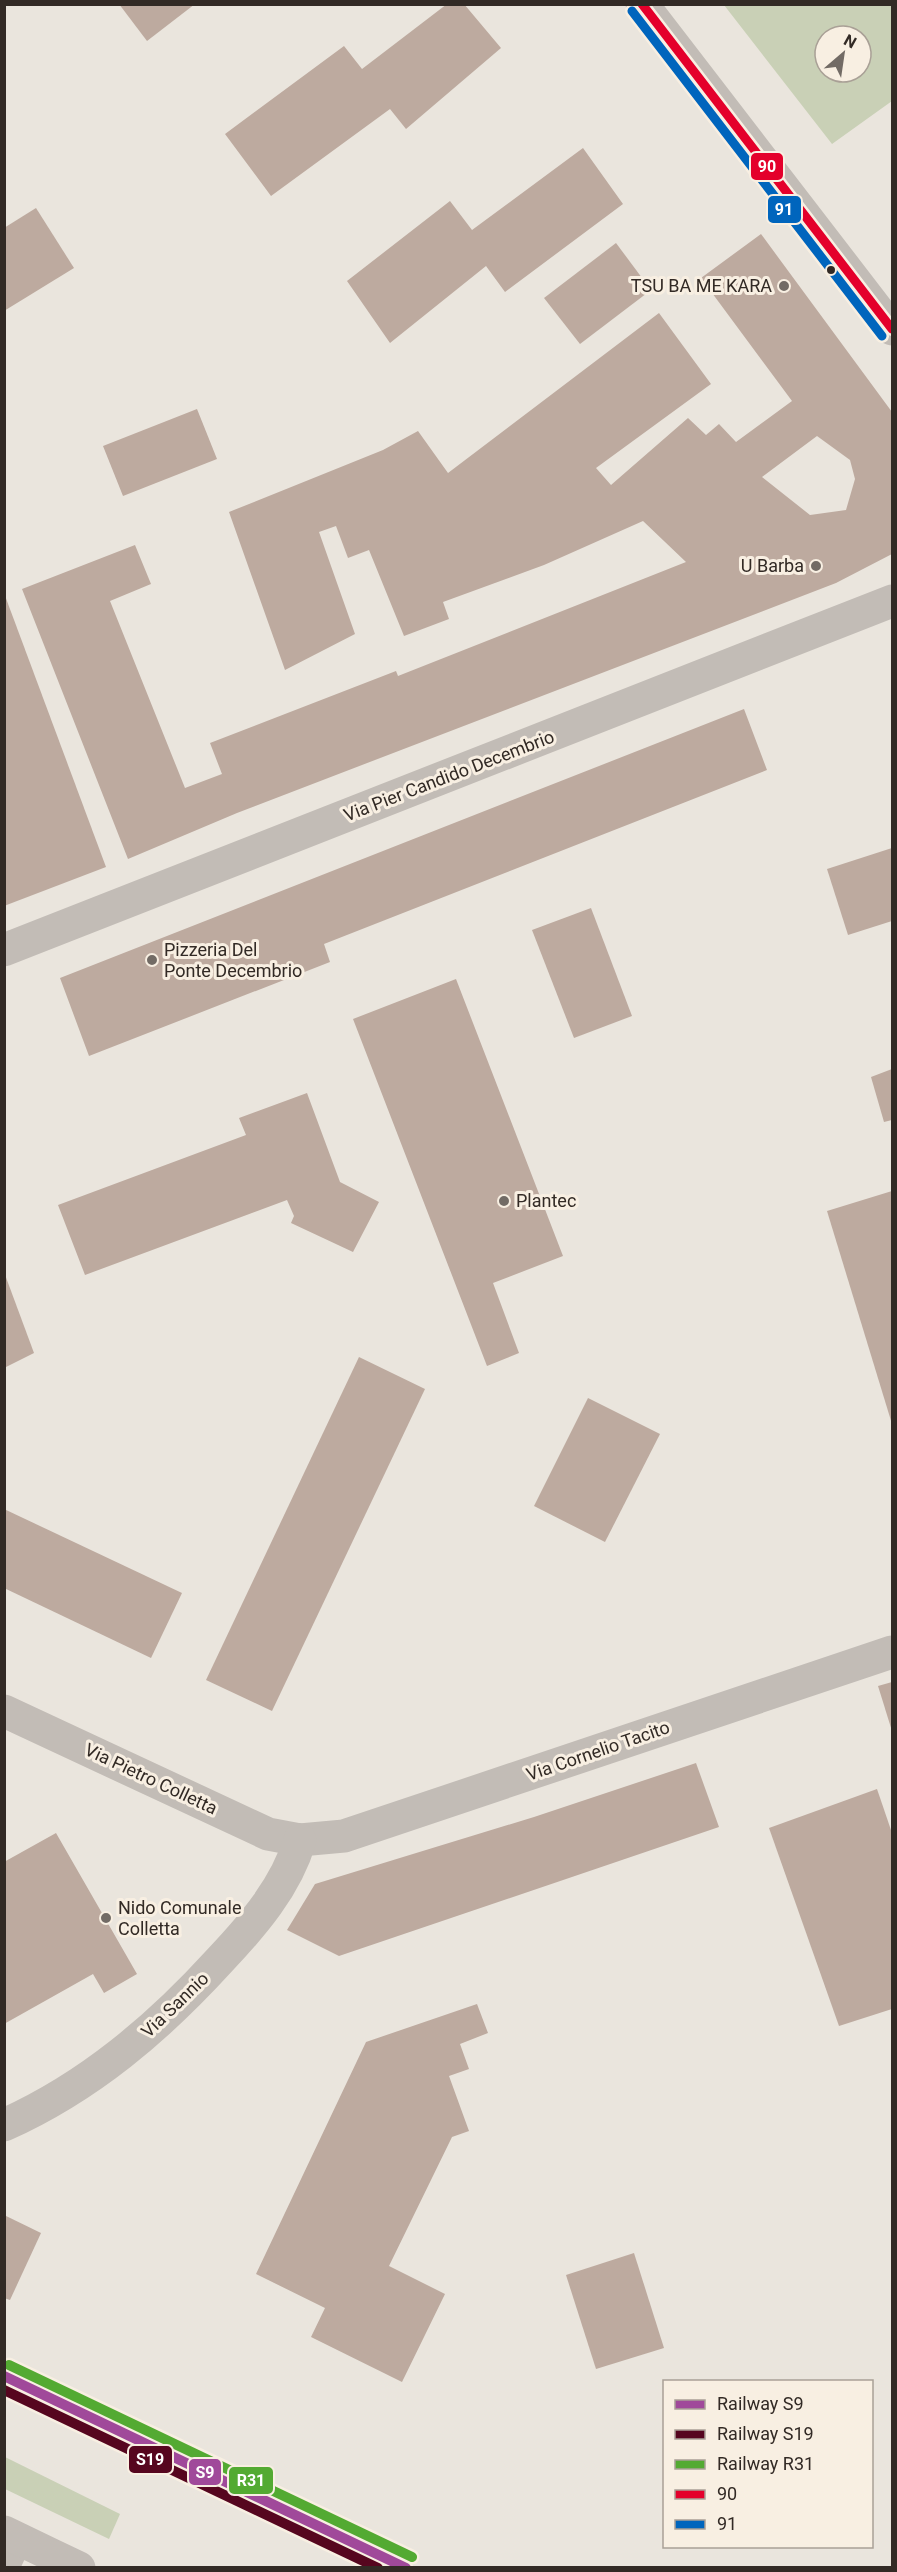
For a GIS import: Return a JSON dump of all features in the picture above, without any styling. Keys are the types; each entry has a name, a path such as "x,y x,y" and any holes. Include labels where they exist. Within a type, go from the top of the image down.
{"street":[{"path":"642,4 892,329"},
{"name":"Via Pier Candido Decembrio","path":"4,950 892,601"},
{"name":"Via Cornelio Tacito","path":"300,1840 344,1836 892,1652"},
{"name":"Via Pietro Colletta","path":"4,1710 268,1834 300,1840"},
{"name":"Via Sannio","path":"4,2125 42,2108 96,2073 149,2032 243,1935 278,1890 293,1864 300,1840"},
{"path":"12,2547 80,2568"}],"green space":[{"path":"724,5 892,5 892,101 832,144"},
{"path":"5,2457 120,2514 109,2539 5,2489"}],"building":[{"path":"119,4 195,4 147,41"},
{"path":"447,4 464,4 501,48 406,129 390,109 271,196 225,134 344,46 362,69"},
{"path":"583,148 623,204 505,292 486,266 390,343 347,281 450,201 472,230"},
{"path":"36,208 74,268 4,311 4,228"},
{"path":"761,234 892,412 892,554 836,583 237,813 128,859 22,589 135,545 151,584 110,601 185,788 222,774 210,743 396,671 398,676 686,562 643,521 544,565 443,602 449,619 404,636 369,550 348,558 336,526 319,532 355,634 285,670 229,512 383,450 418,431 448,473 659,313 711,384 596,468 611,485 688,418 706,435 719,424 736,442 792,401 701,278","holes":["817,436 850,460 855,479 846,510 810,515 762,477"]},
{"path":"616,243 651,290 580,344 544,298"},
{"path":"197,409 217,459 123,496 103,446"},
{"path":"4,593 106,867 4,906"},
{"path":"744,709 767,770 324,944 330,962 89,1056 60,978"},
{"path":"892,848 892,921 848,935 827,869"},
{"path":"591,908 632,1016 574,1038 532,930"},
{"path":"456,979 563,1256 493,1283 519,1353 487,1366 353,1019"},
{"path":"892,1069 892,1120 884,1122 871,1077"},
{"path":"307,1093 340,1182 379,1202 353,1252 291,1223 294,1216 287,1200 85,1275 58,1205 246,1135 239,1118"},
{"path":"892,1191 892,1424 827,1211"},
{"path":"4,1272 34,1353 4,1368"},
{"path":"359,1357 425,1389 272,1711 206,1680"},
{"path":"588,1398 660,1434 605,1542 534,1506"},
{"path":"4,1509 182,1593 151,1658 4,1588"},
{"path":"892,1682 892,1731 878,1686"},
{"path":"696,1763 719,1827 339,1956 287,1930 315,1884 534,1817"},
{"path":"877,1789 892,1833 892,2009 839,2026 769,1828"},
{"path":"56,1833 137,1974 104,1993 93,1974 4,2024 4,1862"},
{"path":"477,2004 488,2033 460,2044 469,2069 449,2076 469,2131 452,2137 389,2266 445,2294 402,2382 311,2337 325,2308 256,2274 366,2042"},
{"path":"4,2215 41,2233 10,2300 4,2298"},
{"path":"634,2253 664,2348 596,2369 566,2275"}],"rail line":[{"name":"R31","path":"9,2365 412,2557"},
{"name":"S9","path":"4,2376 406,2568"},
{"name":"S19","path":"4,2390 378,2568"}],"transit line":[{"name":"90","path":"642,4 892,329"},
{"name":"91","path":"632,11 882,336"}],"place":[{"name":"TSU BA ME KARA","path":"784,286"},
{"name":"U Barba","path":"816,566"},
{"name":"Pizzeria Del Ponte Decembrio","path":"152,960"},
{"name":"Plantec","path":"504,1201"},
{"name":"Nido Comunale Colletta","path":"106,1918"}]}
